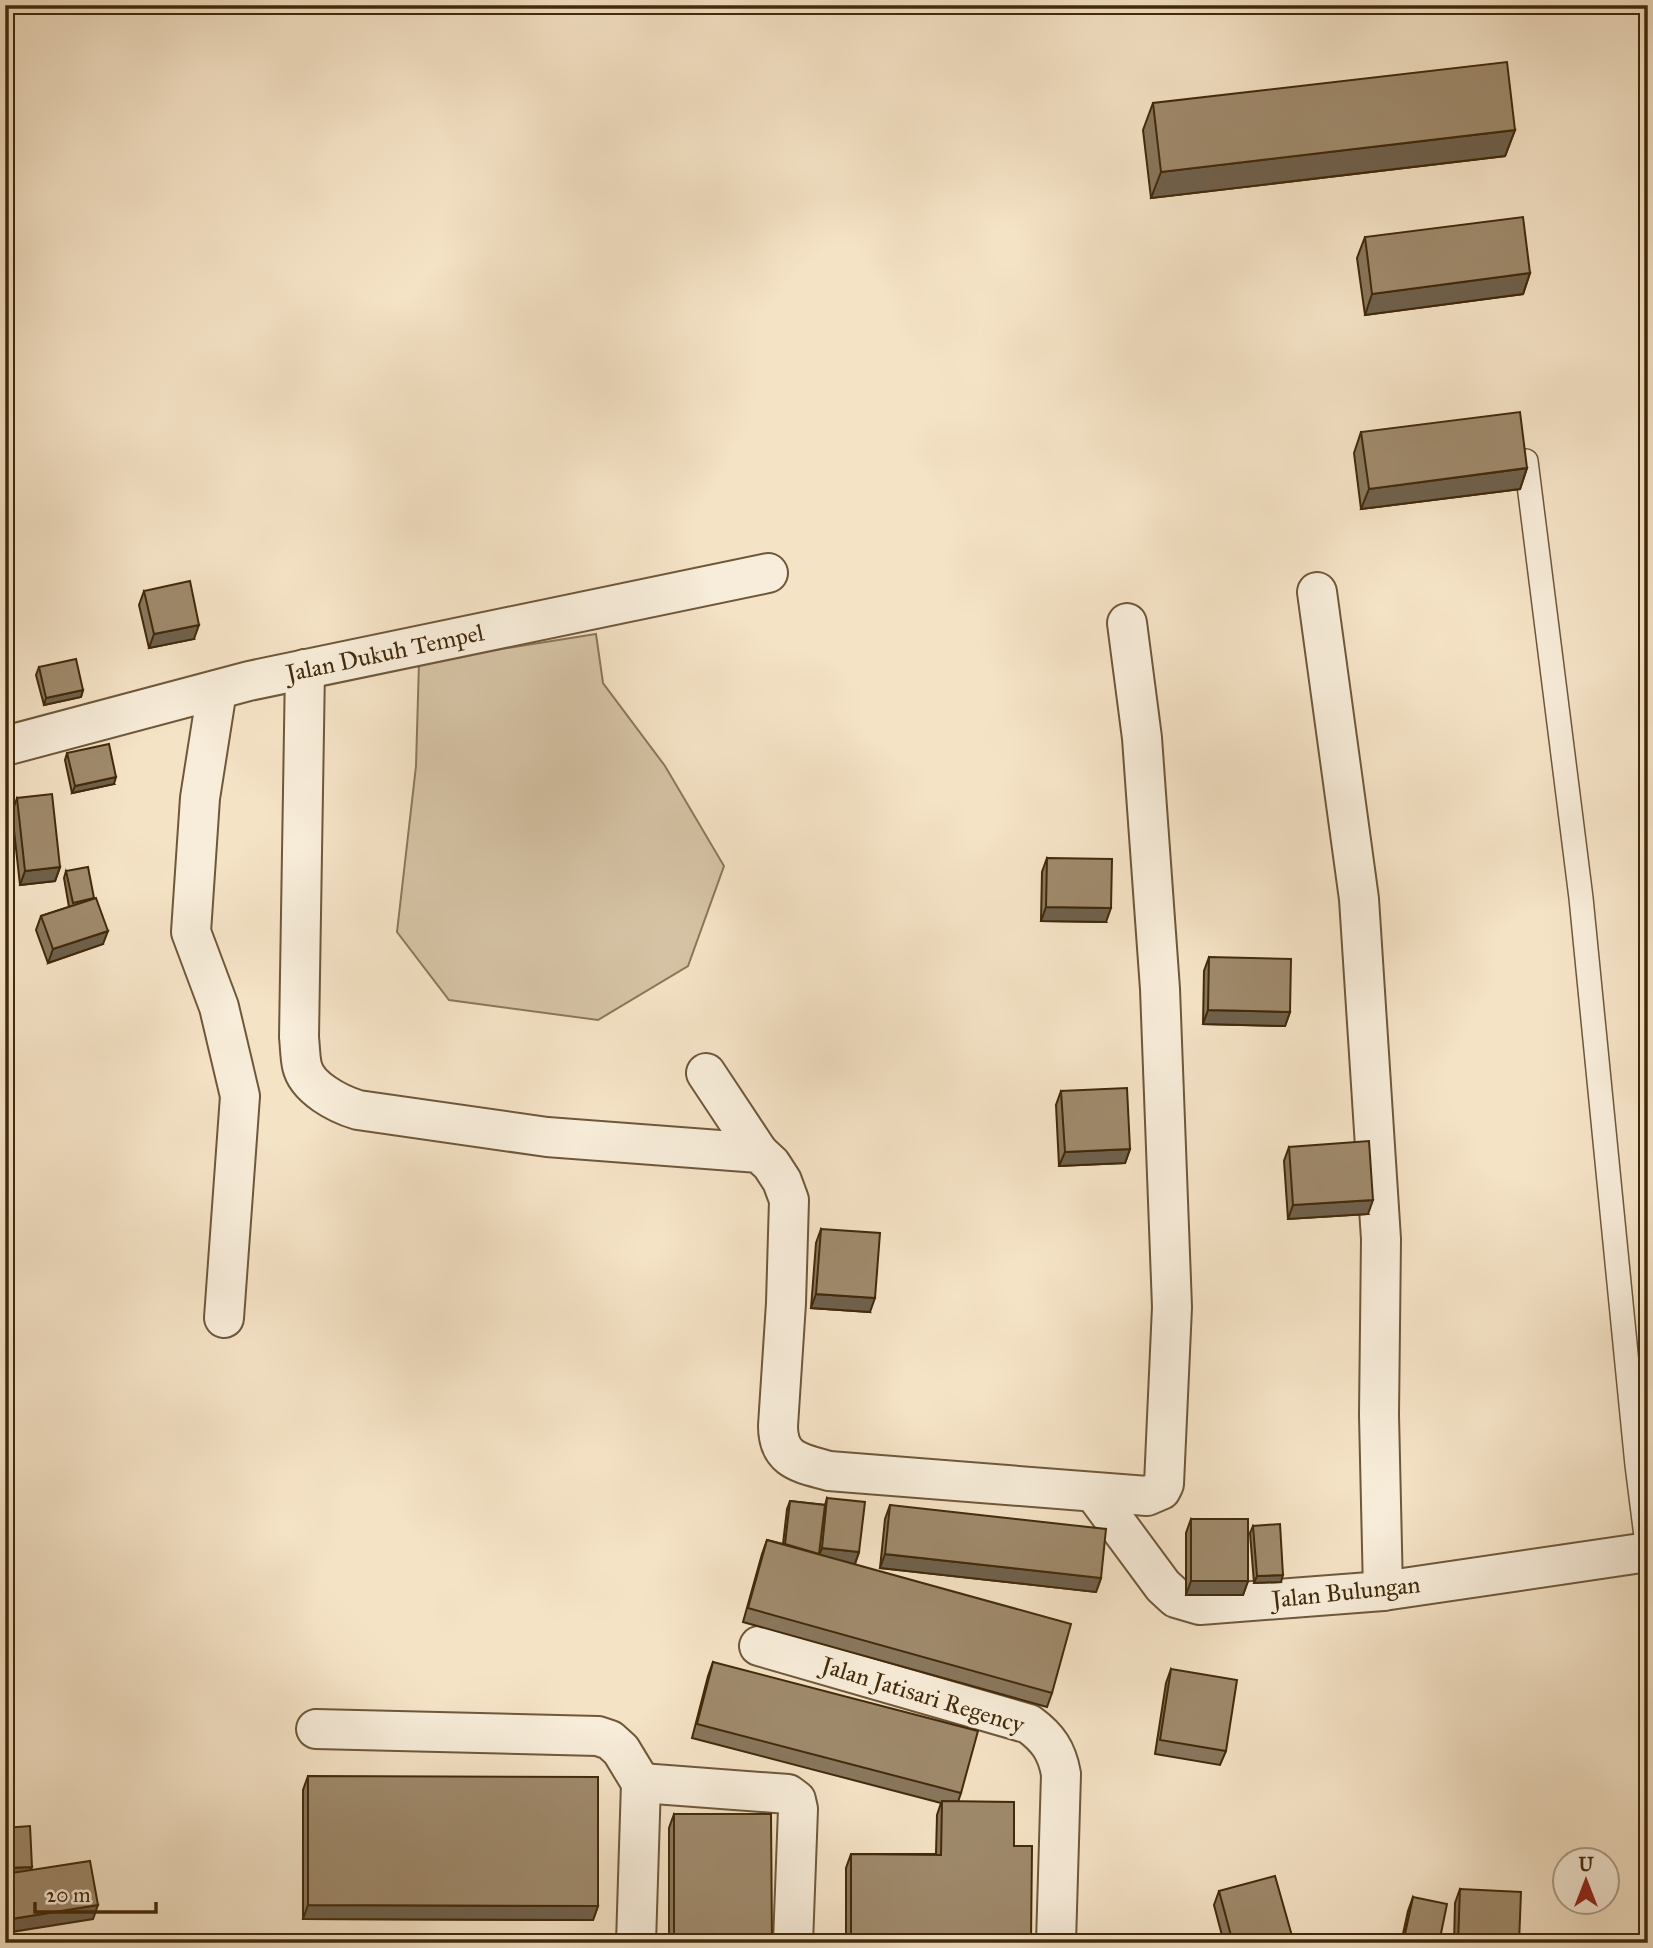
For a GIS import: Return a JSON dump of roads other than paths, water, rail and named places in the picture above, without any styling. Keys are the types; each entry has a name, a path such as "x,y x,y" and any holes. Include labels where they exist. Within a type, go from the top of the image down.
{"street":[{"name":"Jalan Dukuh Tempel","path":"5,746 305,669 768,573"},
{"path":"1317,592 1359,899 1381,1239 1379,1415 1384,1591"},
{"path":"706,1073 759,1153 771,1164 782,1181 789,1200 778,1426 778,1437 788,1455 803,1465 829,1471 1095,1494 1147,1496 1161,1490 1164,1484 1172,1307 1160,989 1142,738 1127,624"},
{"path":"305,669 299,1037 302,1069 320,1090 338,1104 358,1110 547,1137 759,1153"},
{"path":"217,690 200,798 191,932 219,1007 240,1096 224,1318"},
{"name":"Jalan Bulungan","path":"1095,1494 1163,1586 1175,1598 1200,1605 1384,1591 1648,1552"},
{"name":"Jalan Jatisari Regency","path":"759,1646 1029,1724 1042,1734 1051,1744 1061,1774 1056,1943"},
{"path":"316,1729 598,1735 610,1740 621,1750 641,1783 636,1943"},
{"path":"641,1783 788,1794 796,1800 798,1809 793,1943"}],"lane":[{"path":"1526,461 1581,898 1648,1552"}]}
